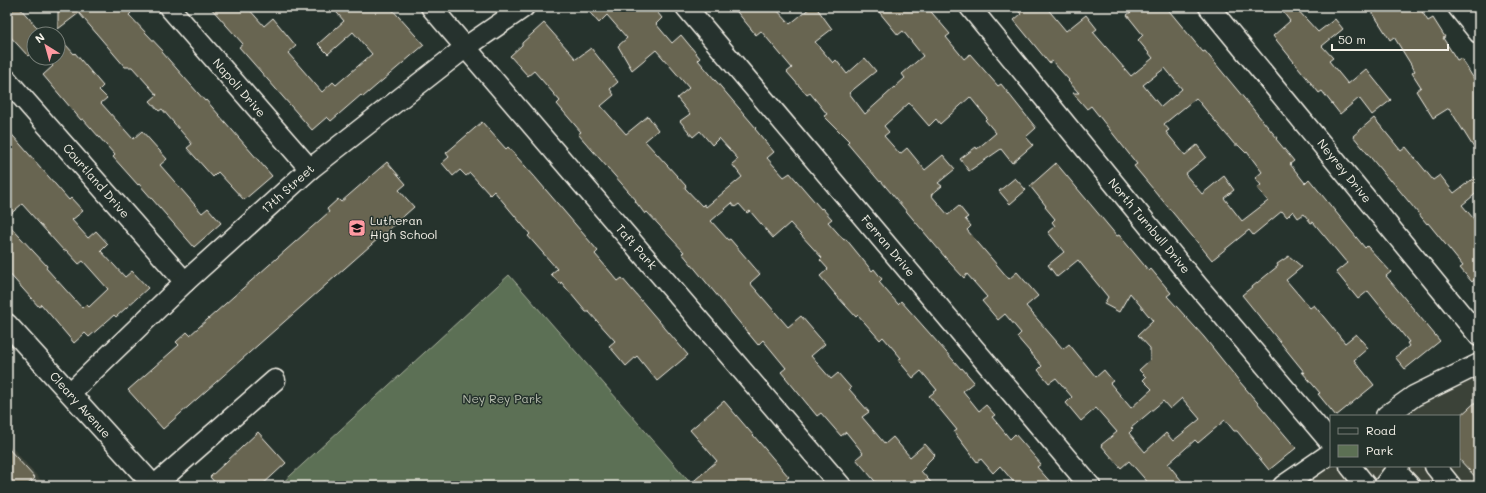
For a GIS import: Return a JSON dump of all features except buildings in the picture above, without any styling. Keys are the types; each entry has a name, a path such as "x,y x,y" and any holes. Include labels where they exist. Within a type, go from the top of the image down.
{"street":[{"name":"Napoli Drive","path":"169,7 310,169"},
{"name":"Taft Park","path":"431,7 841,486"},
{"name":"17th Street","path":"70,393 185,282 310,169 466,47 524,7"},
{"name":"Ferran Drive","path":"686,7 1090,486"},
{"name":"North Turnbull Drive","path":"970,7 1192,279 1330,442"},
{"name":"Neyrey Drive","path":"1209,7 1479,336"},
{"path":"1458,7 1479,33"},
{"name":"Courtland Drive","path":"7,80 185,282"},
{"name":"Cleary Avenue","path":"7,324 154,486"},
{"path":"1387,415 1414,396 1479,364"},
{"path":"154,486 275,380"},
{"path":"1283,486 1330,454"},
{"path":"1351,467 1366,486"},
{"path":"1436,467 1451,486"},
{"path":"1393,474 1410,486"}],"shaded area":[{"path":"1479,367 1479,486 1300,486 1330,466 1330,467 1460,467 1460,415 1404,415"},
{"path":"7,442 46,486 7,486"}],"green space":[{"name":"Ney Rey Park","path":"509,275 693,486 279,486"}],"place":[{"name":"Lutheran High School","path":"357,228"}]}
